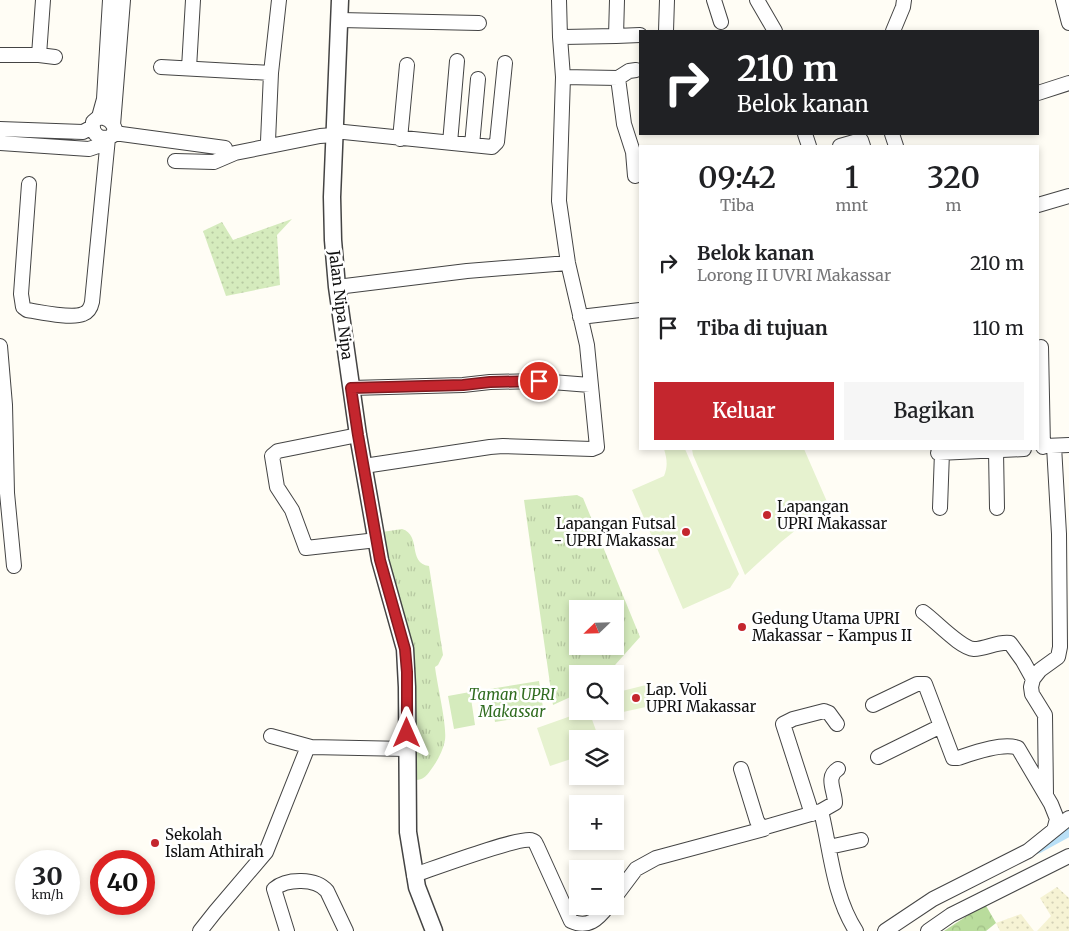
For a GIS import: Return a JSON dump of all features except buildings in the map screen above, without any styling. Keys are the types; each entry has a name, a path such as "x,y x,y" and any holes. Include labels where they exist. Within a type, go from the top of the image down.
{"street":[{"path":"39,55 43,0"},
{"path":"96,122 104,100 110,0"},
{"path":"29,184 22,294 23,307 27,310 64,315 82,315 90,309 92,302 123,0"},
{"path":"188,68 193,0"},
{"path":"268,141 271,73 279,0"},
{"name":"Jalan Nipa Nipa","path":"340,0 334,133 333,240 337,287 358,435 380,560 406,659 408,832 417,887 434,931"},
{"path":"364,466 496,446 594,449 597,446 586,346 568,263 559,201 563,78 559,0"},
{"path":"616,36 617,0"},
{"path":"666,0 666,30"},
{"path":"714,0 721,22"},
{"path":"757,0 774,30"},
{"path":"893,30 904,0"},
{"path":"1063,0 1069,23"},
{"path":"340,20 479,23"},
{"path":"560,37 639,35"},
{"path":"0,54 55,57"},
{"path":"450,143 458,61"},
{"path":"175,161 214,162 236,153 334,133 492,147 497,144 505,63"},
{"path":"400,138 407,66"},
{"path":"161,67 271,73"},
{"path":"563,78 618,78 625,73 636,70"},
{"path":"472,145 478,78"},
{"path":"618,78 624,124 632,152 635,176"},
{"path":"1039,93 1069,83"},
{"path":"0,128 83,132 96,122 108,120 110,134"},
{"path":"0,143 88,149 98,146 110,134"},
{"path":"110,134 226,148"},
{"path":"844,145 861,140"},
{"path":"1039,205 1069,196"},
{"path":"337,287 467,271 568,263"},
{"path":"580,317 639,310"},
{"path":"0,346 5,405 3,494 14,566"},
{"path":"1041,347 1045,446 1059,534 1060,647 1058,656 1036,675 1032,694 1045,714 1046,794"},
{"path":"351,388 539,381 590,385"},
{"path":"358,435 278,451 272,456 273,469 277,487 292,510 306,548 377,540"},
{"path":"1045,446 1069,444"},
{"path":"940,508 940,452 993,450 997,508"},
{"path":"923,612 937,622 948,635 971,648 1003,643 1010,644 1036,675"},
{"path":"873,705 921,683 927,686 949,750 954,758 993,748 1016,747 1046,794 1056,819 1054,830"},
{"path":"837,724 829,713 824,712 783,724 829,847 835,883 841,903 856,931"},
{"path":"878,757 941,726"},
{"path":"271,736 311,747 407,749"},
{"path":"200,931 266,852 305,752 311,747"},
{"path":"741,769 758,821 764,829"},
{"path":"624,885 636,869 656,858 764,829 816,812 835,803 831,778 832,774 838,769"},
{"path":"885,931 933,899 1028,851 1069,818"},
{"path":"414,875 502,846 530,840 535,842 571,921 582,924 597,920 601,915"},
{"path":"829,847 861,840"},
{"path":"928,931 952,916 1069,856"},
{"path":"288,931 274,889 277,886 290,882 312,882 321,884 325,888 346,931"}],"shaded area":[{"path":"1057,887 1069,898 1069,931 1037,931 1051,916 1040,898"},
{"path":"1021,914 1034,931 1000,931 996,923"}],"green space":[{"path":"292,219 277,235 280,285 226,296 203,231 222,222 233,240"},
{"name":"Lapangan Futsal - UPRI Makassar","path":"664,450 685,450 739,574 730,588 683,609 632,490 664,476 667,462"},
{"name":"Lapangan UPRI Makassar","path":"692,450 804,450 828,504 781,542 745,575"},
{"path":"577,495 583,498 640,637 624,655 624,600 569,600 569,655 624,655 615,665 569,665 569,698 553,705 524,500"},
{"name":"Taman UPRI Makassar","path":"402,529 412,537 418,560 422,564 429,566 443,655 435,667 445,740 433,768 420,780 411,779 389,566 382,532"},
{"name":"Taman UPRI Makassar","path":"539,681 543,708 524,717 495,722 490,689"},
{"name":"Lap. Voli UPRI Makassar","path":"650,684 655,705 624,712 624,690"},
{"name":"Taman UPRI Makassar","path":"470,692 475,725 454,729 448,696"},
{"path":"569,717 569,720 592,720 596,730 569,730 569,760 550,766 537,728"},
{"path":"985,904 996,923 986,931 944,931"}],"waterway":[{"path":"1038,848 1069,831"}],"place":[{"name":"Lapangan UPRI Makassar","path":"767,515"},
{"name":"Lapangan Futsal - UPRI Makassar","path":"686,532"},
{"name":"Gedung Utama UPRI Makassar - Kampus II","path":"742,627"},
{"name":"Lap. Voli UPRI Makassar","path":"636,698"},
{"name":"Sekolah Islam Athirah","path":"155,843"}],"route":[{"path":"407,733 405,649 380,560 351,388 539,381"}]}
